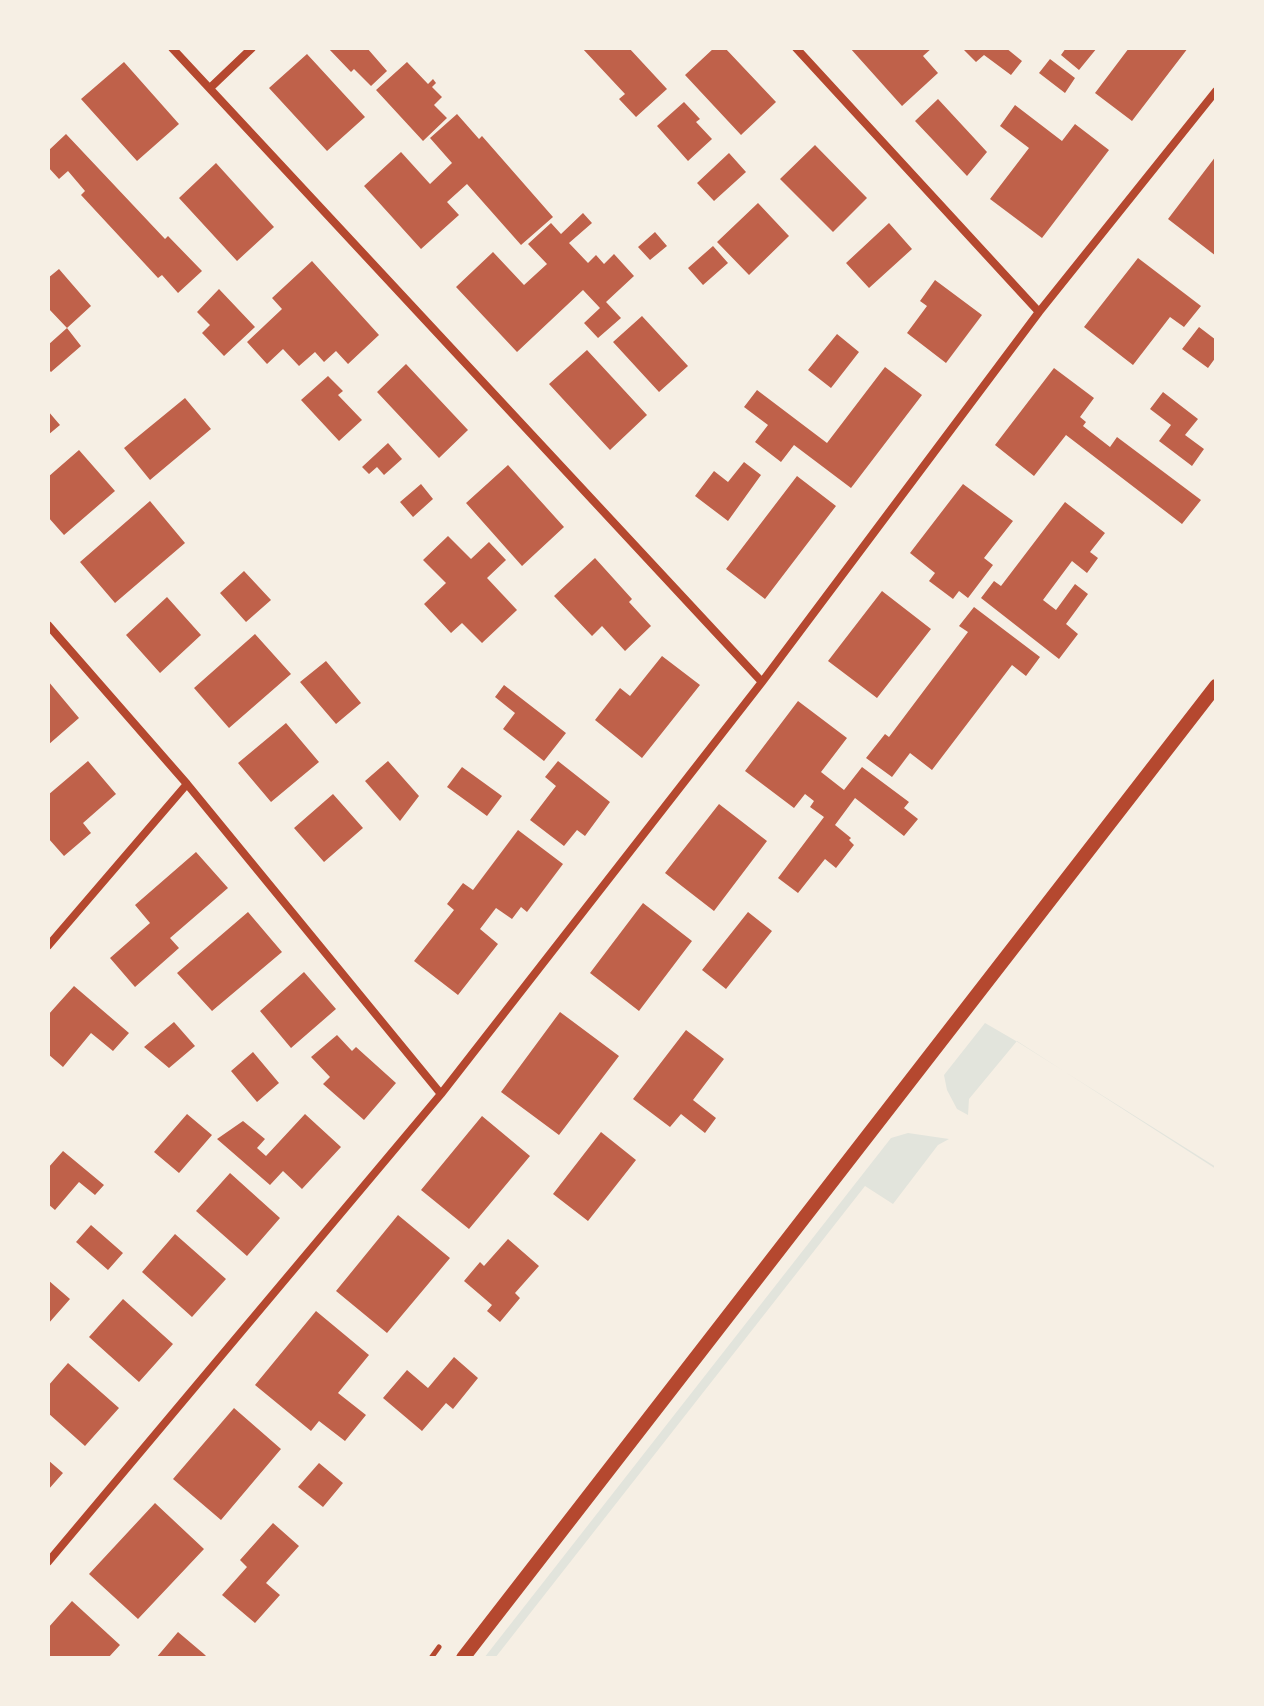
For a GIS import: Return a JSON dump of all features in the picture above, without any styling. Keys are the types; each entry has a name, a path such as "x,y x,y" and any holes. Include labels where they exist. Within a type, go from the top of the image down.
{"street":[{"path":"172,48 762,682"},
{"path":"210,88 252,48"},
{"path":"796,48 1039,312"},
{"path":"48,1562 441,1094 762,682 1039,312 1216,91"},
{"path":"48,625 187,784 441,1094"},
{"path":"463,1658 1216,686"},
{"path":"48,946 187,784"}],"shaded area":[{"path":"985,1023 1017,1041 969,1099 968,1115 957,1109 947,1090 944,1075"},
{"path":"1065,1072 1216,1167 1216,1169"},
{"path":"908,1133 949,1139 938,1145 893,1204 865,1186 495,1658 484,1658 891,1138"}],"building":[{"path":"328,48 367,48 387,71 371,86 354,69 351,72"},
{"path":"582,48 629,48 667,89 636,117 619,99 625,94"},
{"path":"714,48 725,48 776,102 741,135 685,75"},
{"path":"850,48 932,48 923,56 938,73 902,106"},
{"path":"1006,48 1022,61 1011,75 984,55 976,62 964,50"},
{"path":"1066,48 1097,48 1079,70 1061,55"},
{"path":"1129,48 1188,48 1132,121 1095,93"},
{"path":"307,54 365,117 327,151 269,88"},
{"path":"1050,59 1075,78 1065,93 1039,73"},
{"path":"124,62 179,124 137,161 81,99"},
{"path":"407,62 428,84 433,79 436,83 432,87 442,97 434,105 447,118 423,141 376,90"},
{"path":"938,99 987,152 967,176 915,121"},
{"path":"684,102 700,119 696,122 712,139 688,161 657,126"},
{"path":"1015,105 1062,141 1075,124 1109,150 1042,238 990,199 1029,148 1000,126"},
{"path":"457,114 479,139 482,136 553,217 521,245 467,184 447,202 459,215 421,249 364,186 401,152 430,184 452,163 430,138"},
{"path":"66,134 165,239 168,236 202,271 178,293 162,275 158,278 81,195 85,191 68,171 59,179 48,167 48,151"},
{"path":"815,145 867,198 833,232 780,179"},
{"path":"729,153 746,172 714,201 697,183"},
{"path":"1216,156 1216,256 1168,219"},
{"path":"216,163 274,227 237,261 179,198"},
{"path":"758,203 789,236 749,275 717,242"},
{"path":"583,213 592,223 569,243 588,263 596,255 604,264 614,254 634,276 606,302 621,318 598,338 584,323 600,308 583,290 517,352 456,287 493,252 524,285 547,264 528,244 551,223 561,234"},
{"path":"889,223 912,249 869,288 846,263"},
{"path":"655,232 667,246 650,260 638,247"},
{"path":"713,246 728,263 703,285 688,268"},
{"path":"1138,258 1201,306 1184,327 1170,317 1133,365 1084,327"},
{"path":"312,261 379,335 348,364 336,351 324,362 315,352 299,366 283,349 267,364 247,342 282,309 272,298"},
{"path":"59,269 91,306 67,328 48,308 48,278"},
{"path":"935,280 982,315 946,363 907,333 927,306 920,301"},
{"path":"219,289 255,327 224,356 202,333 210,325 197,312"},
{"path":"642,316 688,366 659,392 613,342"},
{"path":"1199,327 1216,340 1216,357 1208,368 1182,349"},
{"path":"67,328 81,346 51,372 48,369 48,345"},
{"path":"837,334 859,352 831,388 808,370"},
{"path":"587,350 647,415 610,450 549,384"},
{"path":"406,364 468,430 439,458 377,392"},
{"path":"885,367 922,395 851,488 794,445 781,462 755,442 768,425 744,407 757,390 827,443"},
{"path":"1054,368 1094,398 1080,417 1086,422 1083,426 1110,447 1117,437 1201,500 1182,524 1066,435 1034,476 995,445"},
{"path":"328,376 343,391 338,395 362,420 339,441 301,400"},
{"path":"1163,392 1198,419 1185,435 1204,449 1192,466 1159,441 1171,425 1150,409"},
{"path":"185,398 211,429 150,480 124,448"},
{"path":"48,411 60,425 48,435"},
{"path":"388,443 402,459 384,475 377,467 369,474 362,467"},
{"path":"79,450 115,491 64,535 48,517 48,477"},
{"path":"744,462 761,475 728,521 695,496 714,471 728,482"},
{"path":"508,465 564,527 522,566 466,503"},
{"path":"797,476 836,506 765,599 726,569"},
{"path":"421,484 433,499 413,517 400,502"},
{"path":"963,484 1013,521 984,558 993,565 968,598 959,591 953,599 929,581 935,573 910,553"},
{"path":"150,501 185,543 115,603 80,562"},
{"path":"1065,502 1105,533 1090,552 1098,558 1087,573 1072,561 1043,600 1056,610 1075,584 1088,594 1066,624 1078,634 1059,659 981,598 994,581 1001,586"},
{"path":"448,536 471,559 489,542 506,560 487,578 517,610 482,643 462,623 451,633 424,604 446,583 423,560"},
{"path":"595,558 632,599 629,602 651,626 625,651 602,626 592,636 554,596"},
{"path":"244,571 271,600 246,622 220,593"},
{"path":"882,591 931,629 877,698 828,661"},
{"path":"167,597 201,635 160,673 126,635"},
{"path":"974,607 1040,657 1026,676 1012,665 932,770 910,753 892,777 866,758 885,734 889,737 968,632 959,626"},
{"path":"255,634 291,674 229,728 194,688"},
{"path":"662,656 700,685 642,758 595,720 620,688 630,696"},
{"path":"326,661 361,703 336,724 300,682"},
{"path":"48,681 79,718 48,745"},
{"path":"504,685 566,733 544,761 503,729 515,713 495,697"},
{"path":"798,701 847,738 821,772 844,790 862,767 909,802 904,808 918,819 904,836 855,798 835,825 851,838 849,840 854,845 836,868 825,859 798,893 778,878 824,817 810,807 814,801 805,794 794,808 745,771"},
{"path":"286,723 319,762 271,802 238,763"},
{"path":"88,761 116,794 83,823 91,833 64,856 48,838 48,795"},
{"path":"388,761 419,796 400,821 365,781"},
{"path":"558,761 610,802 585,836 577,830 564,846 530,820 556,786 545,777"},
{"path":"462,767 502,796 487,816 447,787"},
{"path":"333,794 363,828 324,862 294,828"},
{"path":"719,804 767,841 714,911 665,873"},
{"path":"518,830 563,864 527,912 521,907 512,919 496,908 480,929 498,944 458,995 414,961 454,910 447,904 463,883 473,890"},
{"path":"196,852 228,888 170,938 179,948 135,987 110,958 150,923 135,905"},
{"path":"643,903 692,941 639,1011 590,973"},
{"path":"248,912 282,952 212,1011 177,973"},
{"path":"748,912 772,931 726,989 702,970"},
{"path":"304,972 336,1009 291,1048 260,1011"},
{"path":"74,986 129,1033 113,1051 91,1033 63,1067 48,1054 48,1015"},
{"path":"560,1012 619,1056 559,1135 501,1092"},
{"path":"174,1022 195,1046 169,1068 144,1047"},
{"path":"686,1030 724,1059 693,1100 716,1118 705,1133 681,1114 670,1127 633,1099"},
{"path":"337,1035 352,1051 356,1047 396,1083 364,1120 323,1084 330,1077 311,1057"},
{"path":"253,1052 279,1083 257,1102 231,1071"},
{"path":"187,1114 212,1135 179,1173 154,1152"},
{"path":"305,1114 341,1147 302,1189 283,1171 270,1185 217,1139 243,1121 265,1139 257,1148 266,1156"},
{"path":"482,1116 530,1156 469,1229 421,1190"},
{"path":"601,1132 636,1160 588,1221 553,1194"},
{"path":"63,1151 104,1185 95,1195 79,1182 55,1210 48,1204 48,1168"},
{"path":"230,1173 280,1218 247,1256 196,1211"},
{"path":"398,1215 450,1258 387,1333 336,1291"},
{"path":"91,1225 123,1253 108,1270 76,1242"},
{"path":"175,1234 226,1279 192,1317 142,1272"},
{"path":"508,1239 539,1266 515,1293 520,1298 500,1322 487,1311 492,1305 464,1281 480,1262 484,1266"},
{"path":"48,1280 70,1299 48,1324"},
{"path":"123,1299 173,1344 139,1382 89,1337"},
{"path":"316,1311 369,1355 338,1393 366,1415 345,1441 319,1421 311,1431 255,1385"},
{"path":"454,1357 478,1378 453,1409 446,1403 422,1431 383,1398 407,1370 428,1388"},
{"path":"68,1363 119,1408 85,1446 48,1413 48,1386"},
{"path":"234,1408 281,1449 221,1520 173,1479"},
{"path":"48,1460 63,1473 48,1490"},
{"path":"319,1463 343,1483 323,1507 298,1487"},
{"path":"155,1503 204,1549 138,1619 89,1574"},
{"path":"273,1523 299,1546 266,1583 280,1595 255,1623 222,1595 247,1567 240,1560"},
{"path":"72,1601 120,1645 108,1658 48,1658 48,1628"},
{"path":"178,1632 204,1654 208,1658 156,1658"}]}
